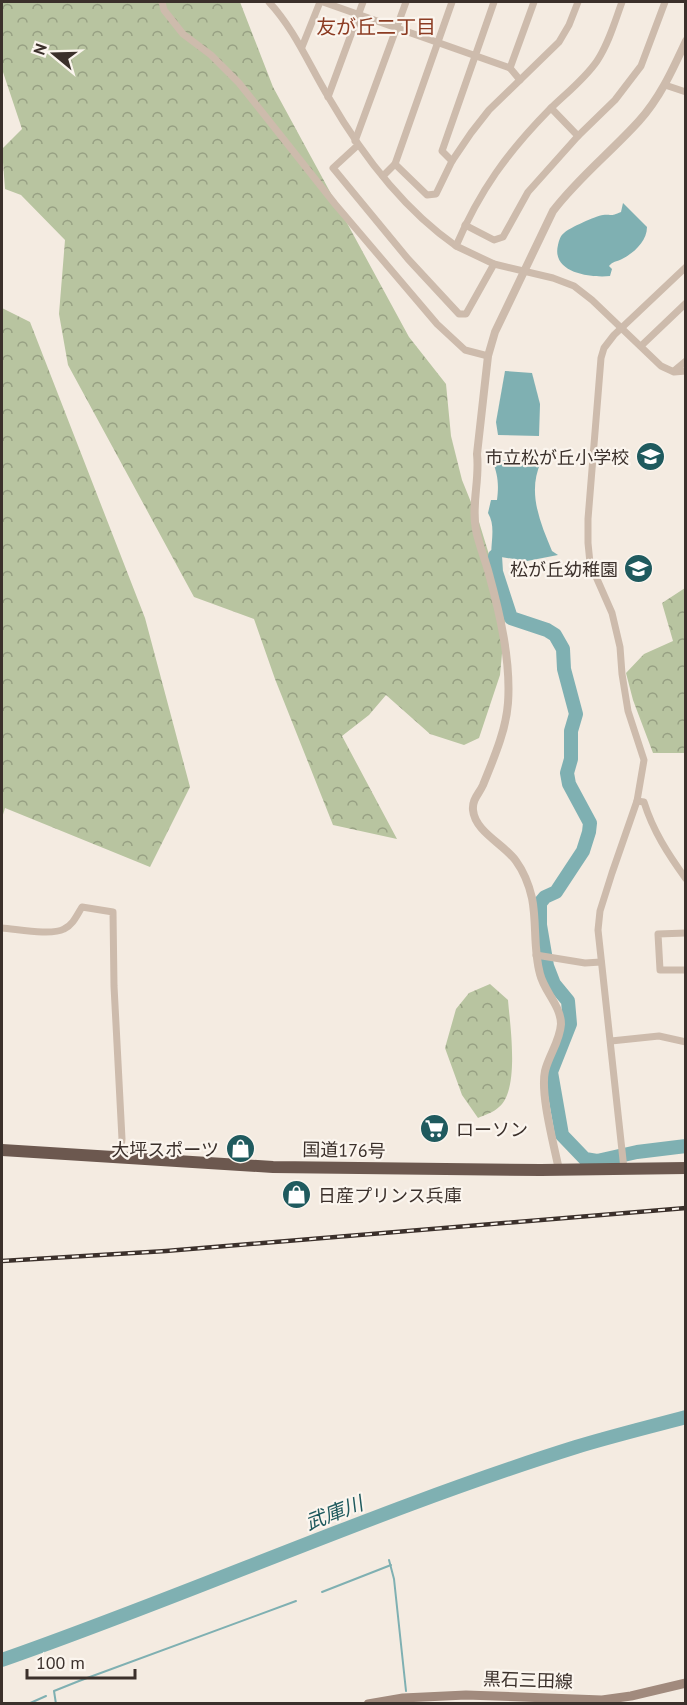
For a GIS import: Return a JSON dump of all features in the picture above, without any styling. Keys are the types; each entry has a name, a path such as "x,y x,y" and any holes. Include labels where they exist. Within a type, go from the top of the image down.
{"highway":[{"name":"国道176号","path":"2,1150 284,1167 559,1170 624,1160 686,1168"}],"main road":[{"name":"黒石三田線","path":"368,1704 403,1698 466,1695 602,1700 631,1696 686,1683"}],"street":[{"path":"162,2 164,10 183,34 211,55 239,83 335,204 437,324 465,350 488,356"},
{"path":"302,46 322,2 510,68 519,80"},
{"path":"328,97 363,2"},
{"path":"406,2 357,143 333,168 408,259 459,314 466,314 494,264"},
{"path":"383,176 394,164 452,2"},
{"path":"452,161 442,151 494,2"},
{"path":"510,68 534,2"},
{"path":"394,164 427,195 436,194 452,161 489,110 559,42 578,2"},
{"path":"456,246 482,192 511,150 577,84 597,60 609,37 622,2"},
{"path":"465,225 494,240 503,237 528,192 578,136 615,100 641,66 665,2"},
{"path":"273,3 302,46 328,97 357,143 413,212 456,246 494,264 553,278 574,286 592,300 661,366 674,372 686,371"},
{"path":"559,1170 545,1094 545,1072 561,1023 558,1011 540,977 536,928 528,881 515,860 483,829 473,811 474,798 482,788 497,746 508,704 507,662 494,593 474,515 479,469 477,454 488,356 495,332 545,225 563,198 641,119 665,85 686,41"},
{"path":"665,85 686,92"},
{"path":"551,108 578,136"},
{"path":"624,1160 598,930 600,911 637,801 644,760 628,711 620,647 612,613 590,563 588,519 601,358 604,348 621,328 686,267"},
{"path":"640,346 686,303"},
{"path":"674,372 686,361"},
{"path":"637,801 644,802 650,823 664,849 686,879"},
{"path":"2,928 50,932 62,930 70,925 82,907 113,912 114,998 122,1139 120,1158"},
{"path":"686,933 658,934 660,970 686,970"},
{"path":"538,956 585,963 601,962"},
{"path":"611,1041 659,1036 686,1042"}],"green space":[{"path":"2,2 240,2 273,87 409,337 446,384 451,436 462,480 479,522 506,610 500,675 479,738 464,745 430,734 386,695 369,715 342,736 397,839 333,825 275,679 254,619 194,597 68,365 59,314 65,240 21,195 5,189 2,149 22,129 2,69"},
{"path":"2,308 30,322 145,618 190,787 150,867 5,808 2,818"},
{"path":"685,588 685,753 653,753 633,700 626,673 644,654 673,641 662,603"},
{"path":"490,984 508,1000 512,1072 510,1087 505,1099 497,1109 478,1118 462,1095 445,1048 456,1009 469,993"}],"water":[{"path":"623,203 647,227 645,237 639,246 627,256 610,264 612,269 610,276 593,276 566,268 560,262 557,254 558,243 563,234 595,218 621,212"},
{"path":"505,371 532,373 540,404 539,436 498,435 496,422"},
{"path":"492,460 541,462 535,484 537,507 552,551 558,555 527,561 501,557 492,562 492,525 488,513 491,500 497,500 498,489 497,475"}],"waterway":[{"path":"495,556 496,572 511,618 547,630 555,635 563,649 564,669 576,714 571,731 571,759 567,773 569,784 590,823 583,851 556,892 545,897 540,903 540,925 547,966 554,984 568,1001 570,1024 551,1072 562,1135 585,1159 597,1161 637,1152 686,1146"},
{"name":"武庫川","path":"2,1660 503,1471 590,1443 686,1417"},
{"path":"389,1560 394,1579 406,1691"},
{"path":"322,1592 391,1565"},
{"path":"56,1704 54,1691 296,1601"},
{"path":"28,1704 46,1696"}],"railway":[{"path":"2,1261 166,1251 686,1208"}],"place":[{"name":"市立松が丘小学校","path":"650,457"},
{"name":"松が丘幼稚園","path":"639,569"},
{"name":"ローソン","path":"435,1129"},
{"name":"大坪スポーツ","path":"240,1149"},
{"name":"日産プリンス兵庫","path":"297,1195"}],"district":[{"name":"友が丘二丁目","path":"376,27"}]}
